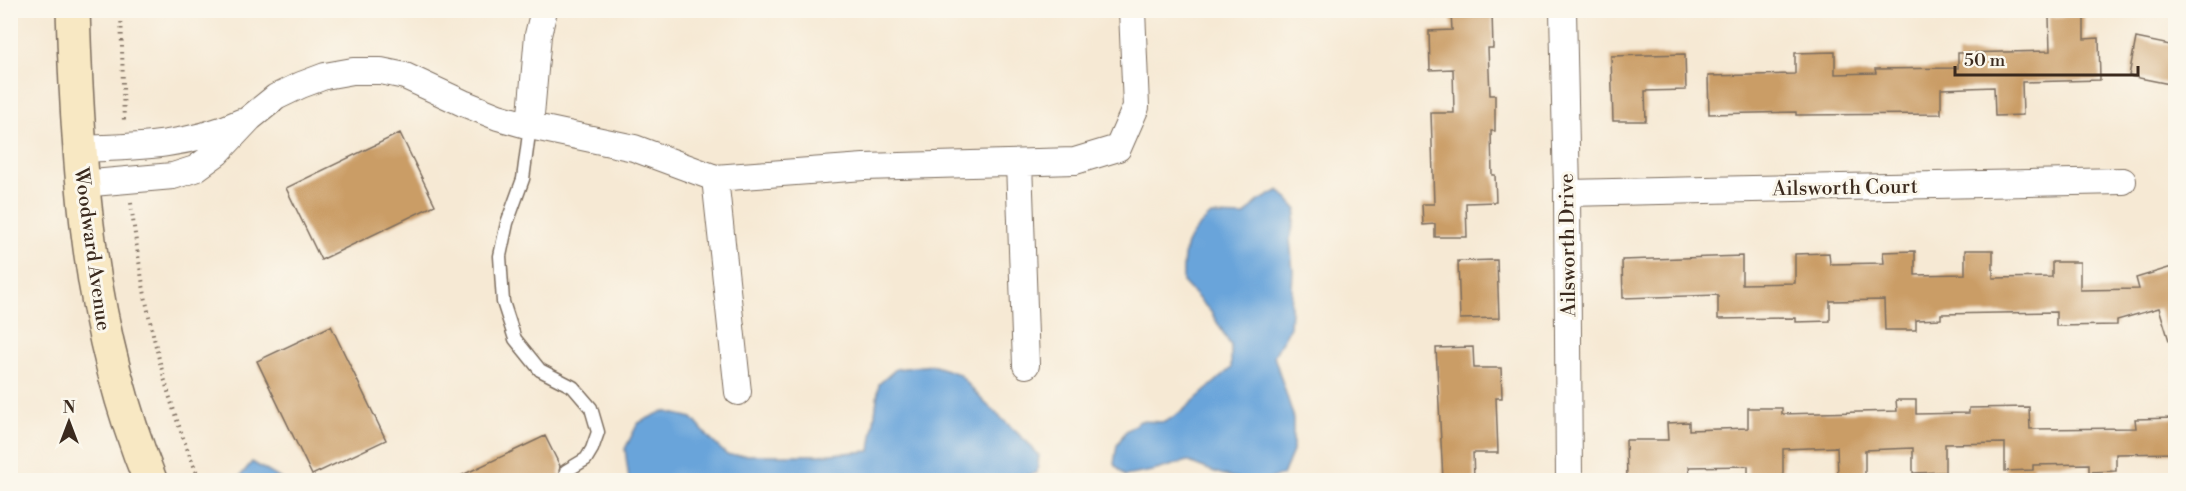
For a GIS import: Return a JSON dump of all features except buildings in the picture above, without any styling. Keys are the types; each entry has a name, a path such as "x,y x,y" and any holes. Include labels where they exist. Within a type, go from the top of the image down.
{"main road":[{"name":"Woodward Avenue","path":"73,10 81,184 88,244 101,322 125,412 150,480"}],"street":[{"path":"530,126 538,35 544,10"},
{"path":"81,184 173,176 195,169 217,153 250,118 276,98 325,76 353,71 381,71 405,76 498,117 634,148 715,178 864,167 1075,161 1118,148 1136,107 1132,10"},
{"name":"Ailsworth Drive","path":"1563,10 1569,480"},
{"path":"79,148 125,147 184,141 220,132 250,118"},
{"path":"1019,163 1026,365"},
{"path":"715,178 738,392"},
{"name":"Ailsworth Court","path":"1567,193 2123,181"}],"lane":[{"path":"530,126 523,179 507,223 500,256 503,302 515,339 540,370 573,387 591,408 598,432 592,449 586,459 566,471"}],"path":[{"path":"121,10 124,121"},
{"path":"130,198 136,251 157,355 189,455 200,480"}],"water":[{"path":"1279,190 1297,210 1290,239 1293,271 1290,327 1274,356 1293,415 1293,451 1283,475 1263,480 1242,479 1223,475 1187,461 1125,476 1114,464 1117,445 1125,432 1140,421 1165,422 1181,412 1231,368 1231,346 1211,312 1183,282 1183,261 1190,237 1211,215 1244,216 1257,202"},
{"path":"932,365 959,374 983,401 1027,442 1039,455 1037,473 1012,479 973,480 629,480 625,449 638,423 663,411 692,418 727,455 818,455 870,451 879,384 896,369"},
{"path":"252,462 283,480 237,480"}]}
